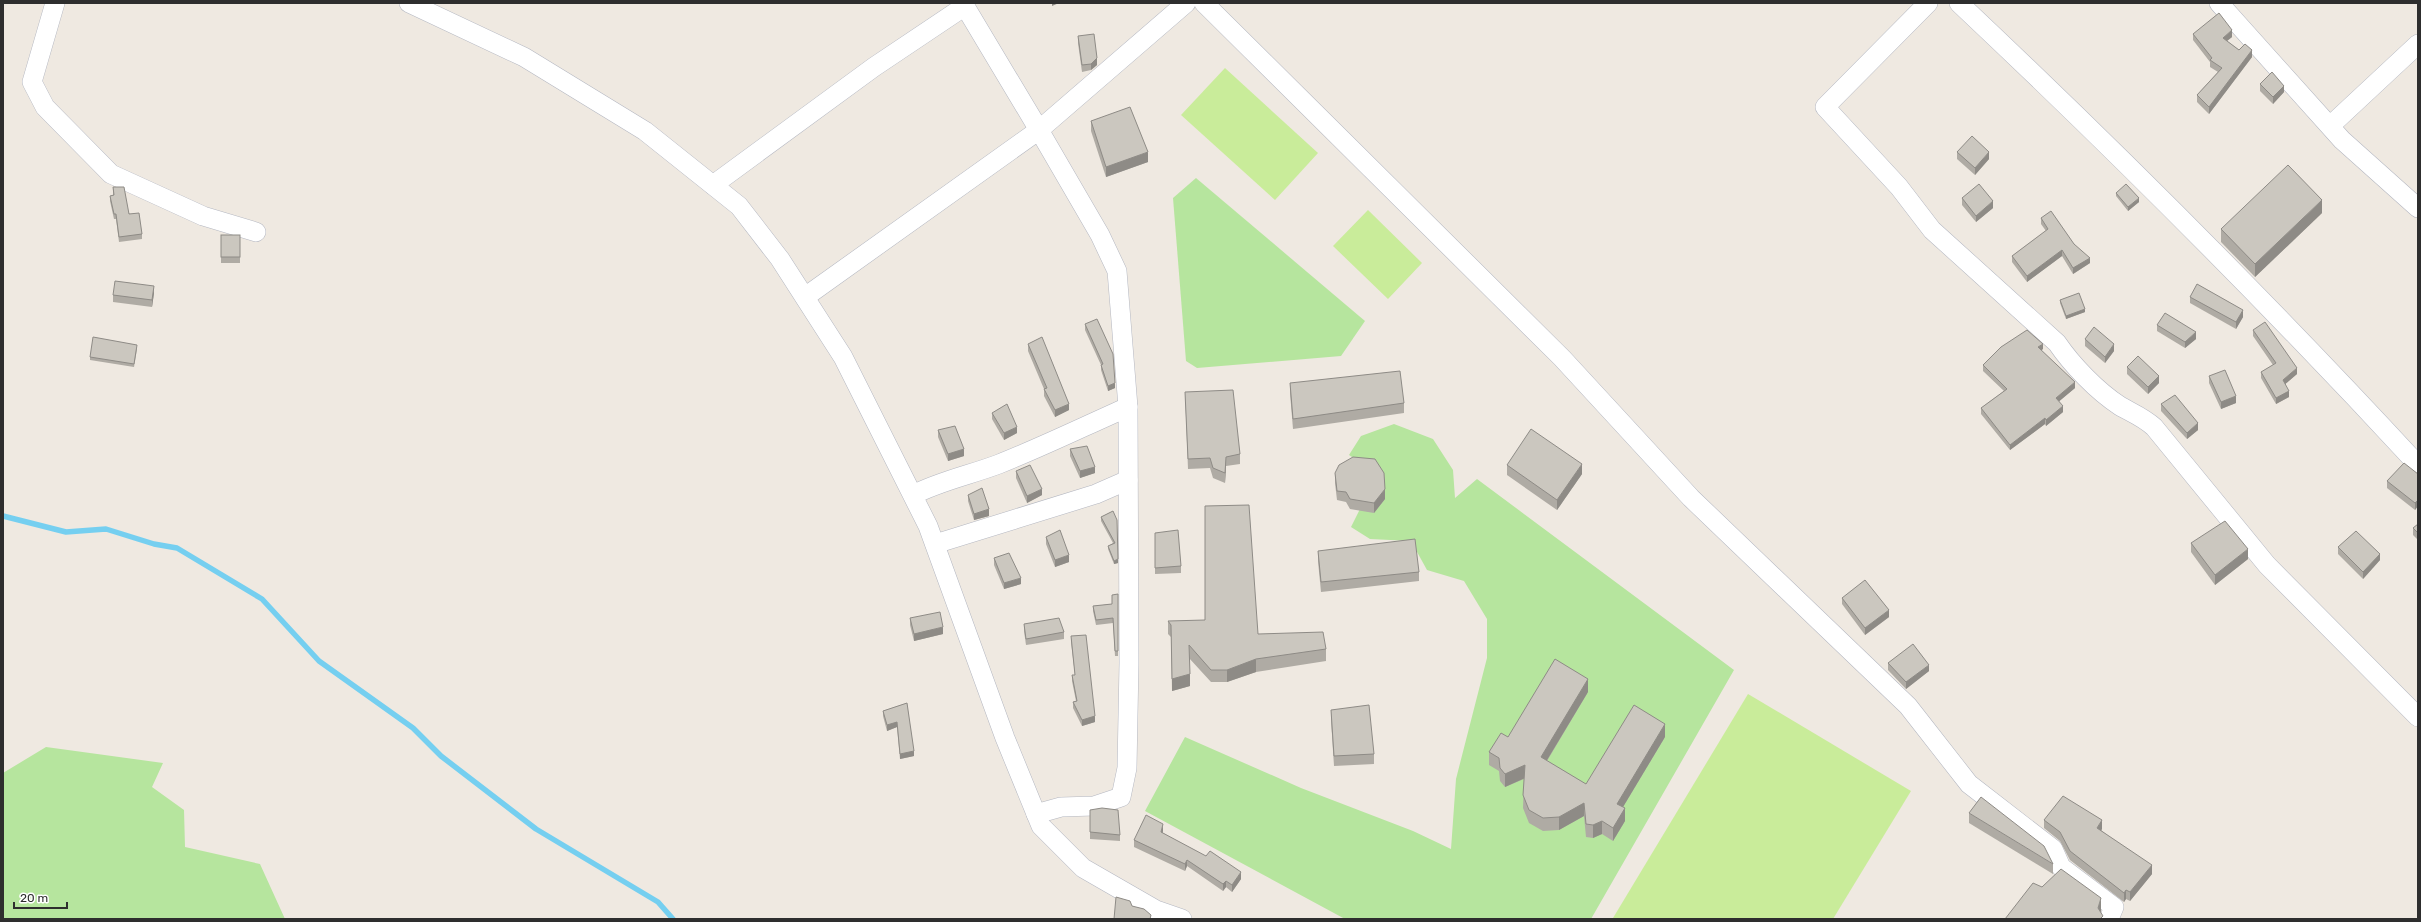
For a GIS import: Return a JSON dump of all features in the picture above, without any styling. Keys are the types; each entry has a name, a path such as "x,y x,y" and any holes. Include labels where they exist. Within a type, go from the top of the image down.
{"street":[{"path":"55,3 32,82 45,107 111,174 203,216 256,232"},
{"path":"409,3 524,57 644,131 739,206 780,259 844,356 913,495 935,544 1005,738 1041,826 1083,868 1156,910 1182,919"},
{"path":"805,297 1039,130 1186,3"},
{"path":"1204,3 1562,358 1691,498 1908,706 1969,784 2053,849 2061,867 2114,907 2109,919"},
{"path":"1928,3 1825,107 1899,188 1932,230 2057,343 2070,362 2120,405 2143,417 2154,427 2267,565 2418,717"},
{"path":"1959,3 2052,91 2349,390 2418,465"},
{"path":"2219,3 2342,140 2418,208"},
{"path":"713,185 874,68 964,5 1100,235 1117,271 1128,407 1127,768 1121,797 1094,806 1061,807 1036,814"},
{"path":"2330,126 2418,44"},
{"path":"913,495 932,486 976,473 1015,458 1128,407"},
{"path":"935,544 1096,494 1128,480"}],"green space":[{"path":"1225,68 1318,153 1275,200 1181,115"},
{"path":"1196,178 1365,321 1341,356 1197,368 1186,361 1173,198"},
{"path":"1368,210 1422,263 1388,299 1333,246"},
{"path":"1394,424 1433,439 1453,470 1455,498 1477,479 1734,670 1591,919 1345,919 1145,811 1185,737 1301,788 1413,831 1451,849 1456,779 1487,658 1487,619 1464,581 1427,570 1411,541 1370,539 1351,527 1368,493 1361,463 1349,455 1361,436"},
{"path":"1748,694 1911,791 1833,919 1613,918"},
{"path":"46,747 163,763 152,787 184,810 185,847 260,864 285,919 3,919 3,773"}],"building":[{"path":"2219,13 2232,30 2223,38 2239,50 2245,44 2252,50 2209,107 2197,95 2222,68 2210,60 2212,58 2193,34"},
{"path":"1094,34 1097,58 1091,64 1082,65 1078,36"},
{"path":"2272,72 2284,86 2273,97 2260,84"},
{"path":"1130,107 1148,152 1106,167 1091,121"},
{"path":"1972,136 1989,152 1975,168 1957,152"},
{"path":"2288,165 2322,200 2255,264 2221,229"},
{"path":"1979,184 1993,201 1976,216 1962,198"},
{"path":"2126,184 2139,198 2128,207 2116,193"},
{"path":"113,187 124,187 129,214 139,213 142,234 119,237 116,214 114,214 110,196 114,195"},
{"path":"2051,211 2074,244 2090,258 2073,268 2062,250 2027,276 2012,256 2048,229 2041,218"},
{"path":"221,235 240,235 240,257 221,257"},
{"path":"115,281 154,286 152,300 113,295"},
{"path":"2197,284 2243,310 2236,322 2190,297"},
{"path":"2079,293 2085,309 2066,316 2060,300"},
{"path":"2165,313 2196,332 2185,342 2157,325"},
{"path":"1097,319 1113,354 1115,383 1108,386 1101,365 1103,364 1085,324"},
{"path":"2265,322 2297,368 2283,380 2289,391 2276,398 2261,372 2276,363 2253,330"},
{"path":"2094,327 2114,344 2105,357 2085,339"},
{"path":"2027,330 2043,344 2038,347 2075,382 2056,398 2063,406 2046,420 2045,418 2010,445 1981,408 2007,389 1983,365 2001,347"},
{"path":"93,337 137,345 134,364 90,357"},
{"path":"1042,337 1069,404 1055,410 1044,389 1047,388 1028,344"},
{"path":"2138,356 2159,376 2148,387 2127,367"},
{"path":"2225,370 2236,396 2221,402 2209,376"},
{"path":"1400,371 1404,403 1293,419 1290,383"},
{"path":"1233,390 1240,454 1226,457 1225,473 1213,468 1210,458 1188,459 1185,392"},
{"path":"2175,395 2198,423 2187,433 2161,404"},
{"path":"1007,404 1017,427 1004,433 992,413"},
{"path":"955,426 964,449 948,454 938,430"},
{"path":"1531,429 1582,464 1557,500 1507,465"},
{"path":"1087,446 1095,467 1080,471 1070,449"},
{"path":"1353,457 1375,459 1384,473 1385,489 1374,503 1350,499 1346,492 1337,491 1335,473 1339,465"},
{"path":"2404,463 2418,474 2418,500 2415,503 2387,481"},
{"path":"1030,465 1042,489 1027,496 1016,471"},
{"path":"982,488 989,509 974,514 968,495"},
{"path":"1249,505 1258,634 1323,632 1326,649 1256,659 1227,670 1211,670 1189,645 1190,674 1172,679 1171,625 1168,621 1205,620 1205,506"},
{"path":"1113,511 1117,520 1118,559 1114,561 1108,546 1115,543 1101,517"},
{"path":"2225,521 2248,549 2215,575 2191,543"},
{"path":"2418,524 2418,533 2413,528"},
{"path":"1060,530 1069,555 1055,560 1046,537"},
{"path":"1178,530 1181,566 1155,568 1155,533"},
{"path":"2356,531 2380,554 2363,572 2338,547"},
{"path":"1415,539 1419,572 1321,582 1318,551"},
{"path":"1009,553 1021,578 1004,583 994,558"},
{"path":"1865,580 1889,610 1865,628 1842,598"},
{"path":"1118,594 1118,651 1115,651 1113,618 1096,620 1093,606 1112,604 1112,595"},
{"path":"940,612 943,627 914,634 910,618"},
{"path":"1059,618 1064,632 1026,639 1024,624"},
{"path":"1086,635 1095,716 1082,720 1073,702 1077,701 1072,675 1075,675 1071,636"},
{"path":"1913,644 1929,665 1906,682 1888,663"},
{"path":"1555,659 1588,679 1541,757 1586,784 1634,705 1665,724 1617,804 1625,808 1613,828 1602,821 1593,825 1586,824 1584,803 1559,817 1543,818 1529,810 1523,795 1525,765 1505,774 1500,768 1499,758 1489,752 1501,733 1508,737"},
{"path":"907,703 914,751 900,754 897,722 887,725 883,711"},
{"path":"1369,705 1374,754 1334,756 1331,710"},
{"path":"2063,796 2102,820 2097,828 2152,865 2130,892 2126,890 2124,893 2070,851 2060,832 2044,820"},
{"path":"1981,797 2044,846 2053,864 1969,813"},
{"path":"1102,808 1118,810 1120,835 1090,832 1090,810"},
{"path":"1146,815 1163,824 1161,832 1206,856 1210,851 1241,872 1232,885 1226,881 1223,884 1187,860 1185,864 1134,840"},
{"path":"2061,869 2101,898 2098,908 2103,916 2100,919 2005,919 2033,883 2042,887"},
{"path":"1116,897 1130,901 1132,906 1144,909 1151,915 1150,919 1114,919"}],"waterway":[{"path":"3,516 66,532 106,529 154,544 177,548 262,599 319,661 413,728 441,756 536,829 658,902 673,919"}]}
